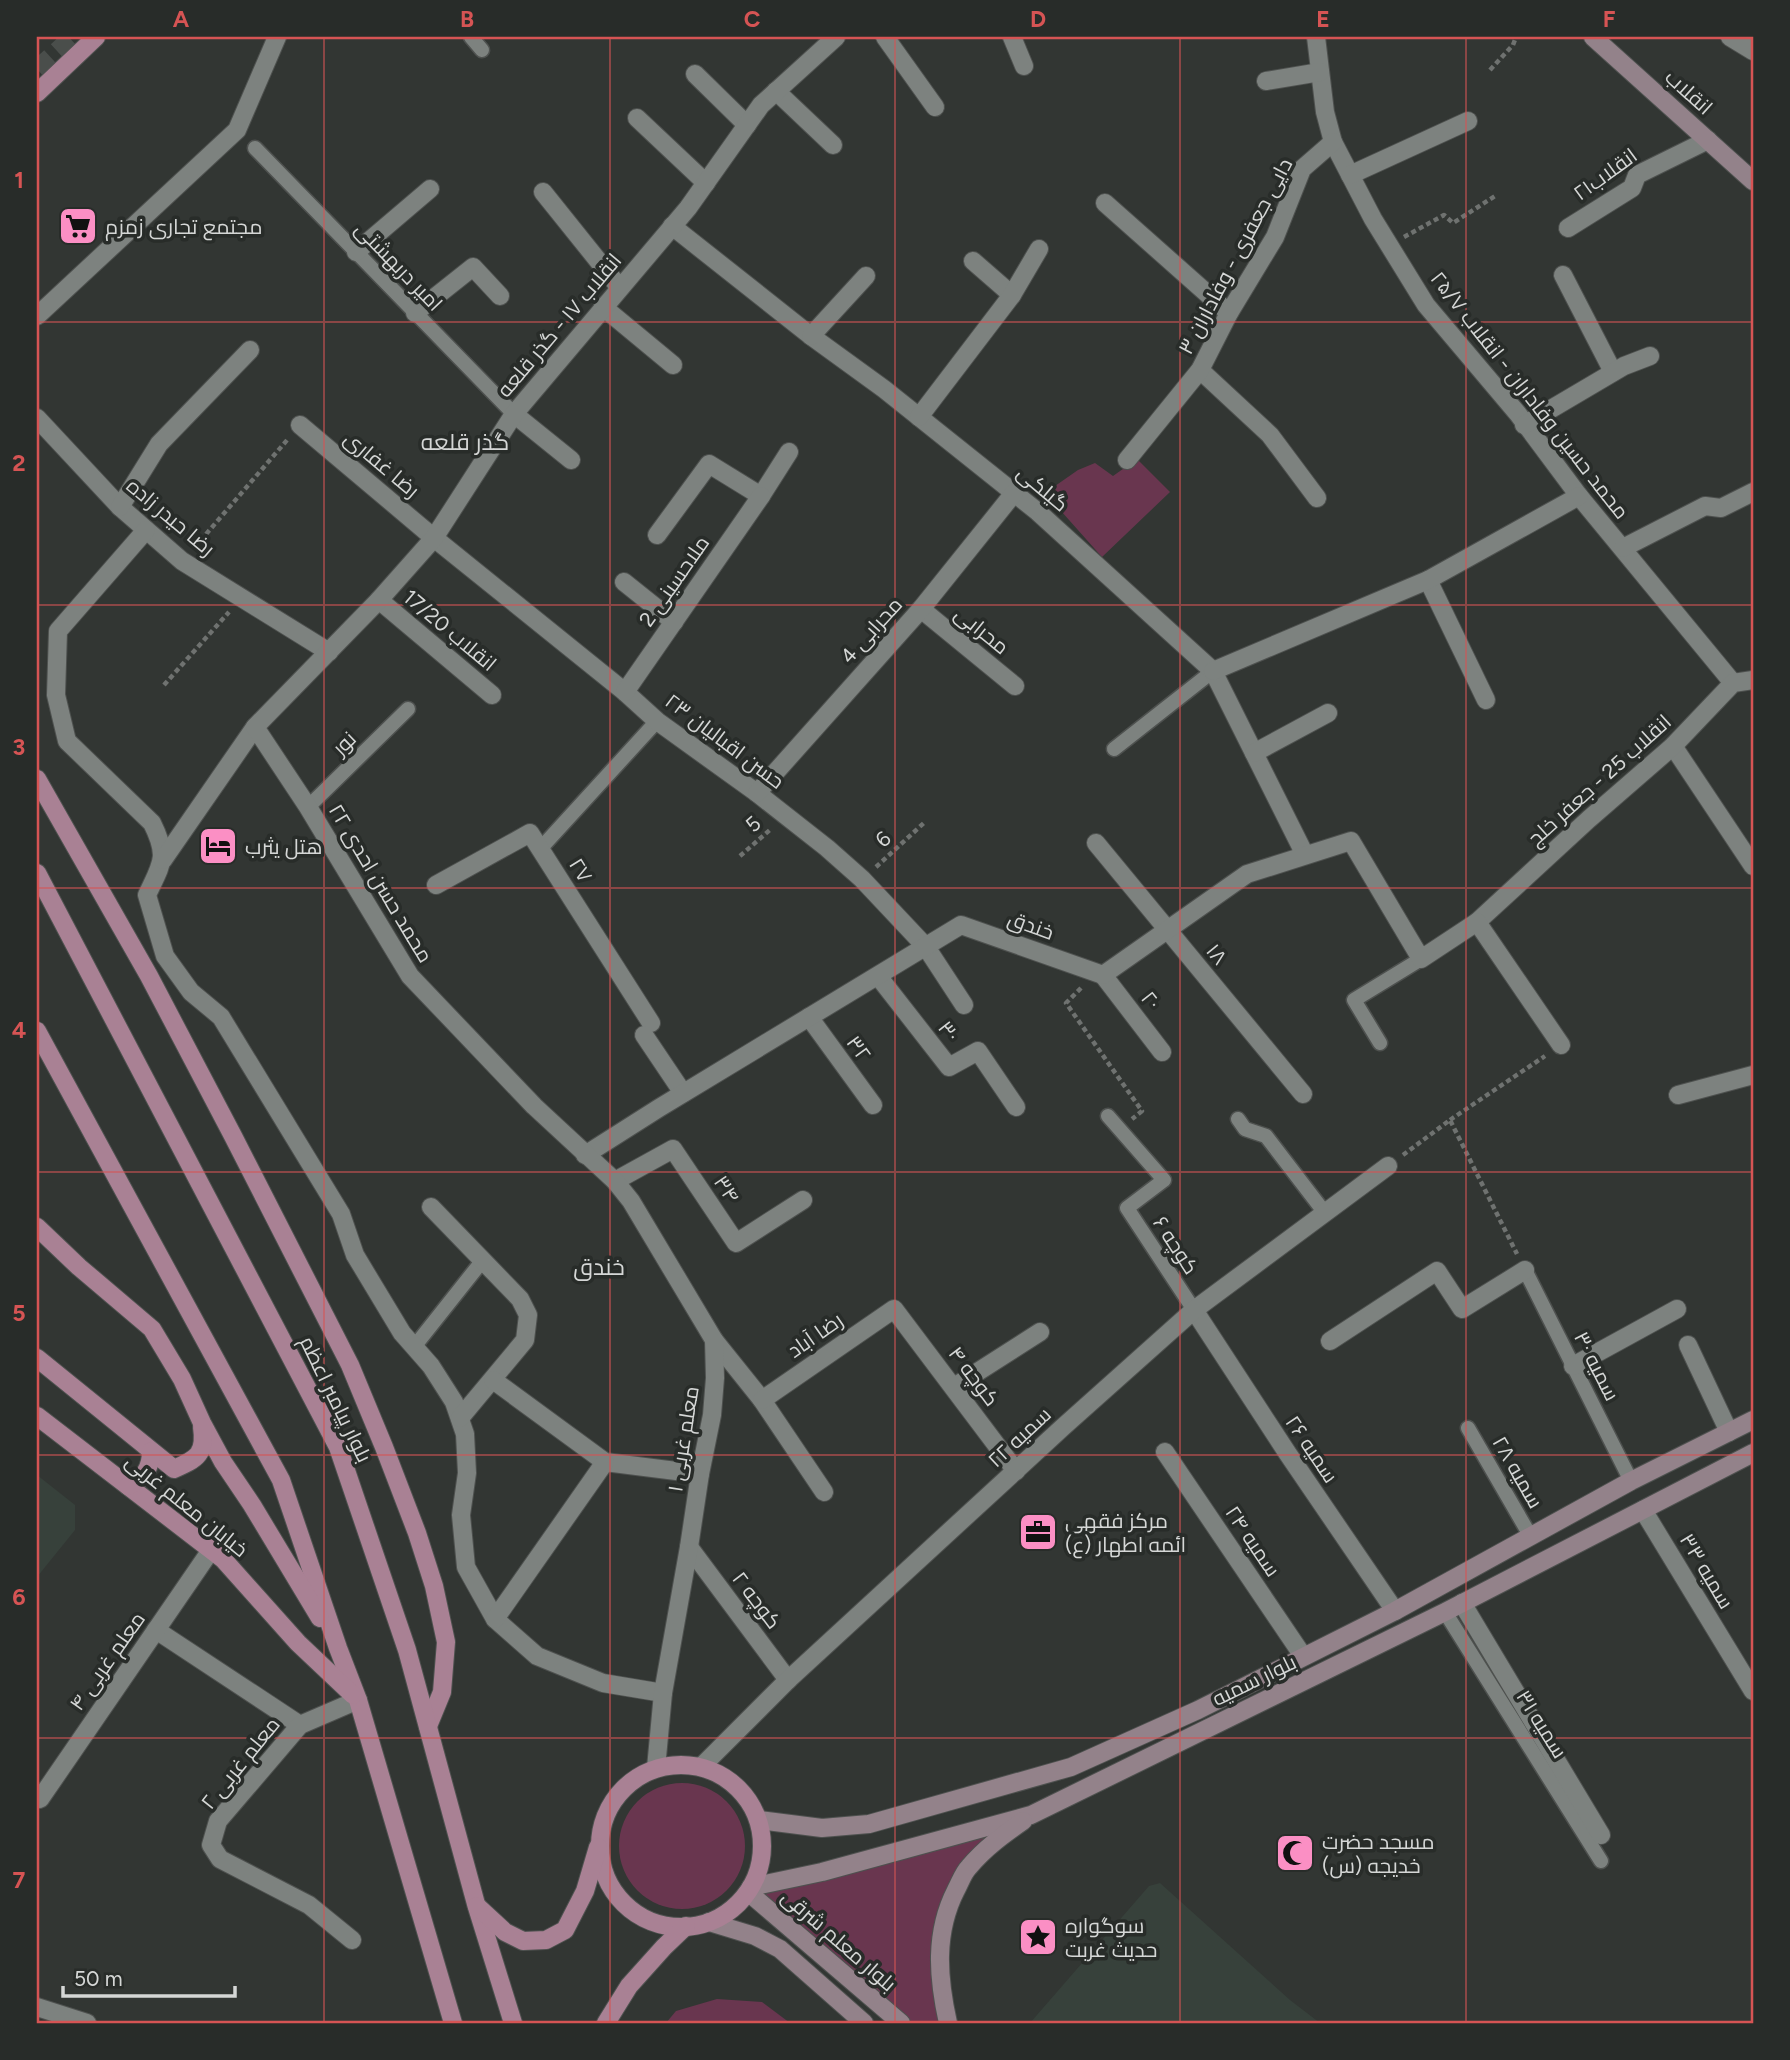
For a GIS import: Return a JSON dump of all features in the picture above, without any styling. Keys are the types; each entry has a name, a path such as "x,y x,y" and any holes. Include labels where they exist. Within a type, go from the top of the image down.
{"main road":[{"path":"37,93 96,37"},
{"name":"انقلاب","path":"1593,37 1753,181"},
{"path":"37,779 149,976 227,1124 350,1365 379,1435 417,1533 434,1586 446,1642 442,1692 428,1726"},
{"name":"بلوار پیامبر اعظم","path":"37,873 338,1447 407,1650 476,1904 513,2023"},
{"path":"37,1031 281,1480 358,1700 453,2023"},
{"path":"37,1227 152,1329 182,1379 223,1462 338,1648"},
{"name":"خیابان معلم غربی","path":"37,1358 174,1469 192,1461 201,1451 204,1440 202,1423"},
{"name":"خیابان معلم غربی","path":"37,1416 223,1559 298,1643 358,1700"},
{"name":"بلوار سمیه","path":"759,1820 822,1828 869,1824 1071,1767 1198,1710 1395,1611 1631,1481 1753,1420"},
{"path":"128,1486 146,1473 151,1451"},
{"name":"بلوار سمیه","path":"749,1889 1031,1815 1445,1612 1753,1453"},
{"path":"476,1904 505,1931 523,1941 546,1940 565,1930 585,1891 605,1817 617,1796 635,1779 656,1768 678,1765 701,1767 726,1778 746,1797 759,1820 763,1845 759,1869 749,1889 731,1910 709,1922 686,1926 663,1924 642,1916 624,1903 610,1885 602,1863 600,1840"},
{"path":"948,2023 939,1961 942,1930 951,1900 967,1869 990,1845 1031,1815"},
{"name":"بلوار معلم شرقی","path":"749,1889 901,2023"},
{"path":"709,1922 755,1936 780,1949 864,2023"},
{"path":"606,2023 629,1986 686,1926"}],"street":[{"path":"37,316 237,130 277,37"},
{"name":"انقلاب ۱۷ - گذر قلعه","path":"329,652 434,538 514,414 688,208 761,105 836,37"},
{"path":"886,37 935,107"},
{"path":"1012,37 1024,66"},
{"name":"محمد حسین وفاداران - انقلاب ۲۵/۷","path":"1316,37 1325,111 1333,142 1373,219 1426,305 1518,414 1579,496 1732,683"},
{"path":"1730,37 1753,51"},
{"path":"1266,81 1320,72"},
{"path":"695,74 747,125"},
{"path":"776,91 833,145"},
{"path":"637,118 706,183"},
{"path":"1349,175 1468,121"},
{"name":"انقلاب۲۱","path":"1568,228 1632,188 1637,175 1708,140"},
{"name":"دایی جعفری - وفاداران ۳","path":"1126,460 1200,370 1229,313 1275,237 1303,169 1333,142"},
{"path":"356,252 430,189"},
{"path":"543,192 620,288"},
{"path":"1105,203 1229,313"},
{"name":"گیلکی","path":"672,226 1038,512 1213,671 1305,855"},
{"path":"919,418 1012,295 1039,249"},
{"path":"973,261 1012,295"},
{"path":"415,313 472,267 500,296"},
{"path":"1563,275 1613,372"},
{"path":"811,336 866,276"},
{"path":"603,307 673,365"},
{"path":"120,507 159,444 250,350"},
{"path":"1524,425 1613,372 1650,356"},
{"path":"1200,370 1270,435 1317,498"},
{"path":"514,414 571,460"},
{"name":"رضا حیدر زاده","path":"37,418 120,507 182,561 329,652"},
{"name":"رضا غفاری","path":"300,425 434,538"},
{"name":"ملاحسینی 2","path":"625,692 789,452"},
{"path":"657,535 709,464 761,496"},
{"path":"1623,548 1705,506 1721,509 1753,492"},
{"name":"محرابی 4","path":"757,793 921,609 1014,493"},
{"path":"1213,671 1428,580 1579,496"},
{"path":"146,530 58,631 56,695 67,741 152,823 160,840 163,860"},
{"name":"۲۳ حسن اقبالیان","path":"434,538 625,692 657,721 816,838 862,879 926,947 964,1005"},
{"path":"1428,580 1486,700"},
{"path":"624,582 674,622"},
{"name":"انقلاب 17/20","path":"379,600 492,695"},
{"name":"محرابی","path":"921,609 1015,686"},
{"path":"329,652 255,727 163,860 147,895 165,956 191,992 221,1017 341,1214 355,1255 402,1333 431,1366 454,1402 465,1434 466,1447 467,1473 461,1515 466,1567 495,1619 537,1656 603,1683 663,1693"},
{"path":"1732,683 1753,680"},
{"name":"انقلاب 25 - جعفر خلج","path":"1421,959 1477,922 1673,746 1732,683"},
{"path":"1254,753 1328,713"},
{"name":"۲۲ محمد حسن احدی","path":"255,727 308,807 410,976 534,1106 585,1155"},
{"path":"1673,746 1753,866"},
{"name":"۲۷","path":"436,885 530,833 683,1093"},
{"path":"1100,974 1247,874 1351,841 1421,959"},
{"name":"۱۸","path":"1097,843 1303,1094"},
{"path":"1477,922 1561,1045"},
{"name":"خندق","path":"585,1155 961,925 1100,974"},
{"name":"۲۰","path":"1100,974 1162,1052"},
{"name":"۳۰","path":"878,976 949,1067 978,1051 1016,1107"},
{"name":"۳۲","path":"809,1017 873,1105"},
{"path":"1678,1095 1753,1075"},
{"name":"۳۴","path":"615,1181 673,1149 736,1243 803,1200"},
{"name":"معلم غربی ۱","path":"585,1155 615,1181 631,1202 714,1340 712,1415 663,1693 656,1768"},
{"name":"سمیه ۲۲","path":"701,1767 788,1680 1194,1310 1388,1166"},
{"path":"431,1207 520,1299 528,1315 525,1340 460,1418"},
{"path":"1329,1341 1437,1271 1462,1309 1525,1270"},
{"name":"کوچه ۴","path":"894,1309 1016,1471"},
{"name":"رضا آباد","path":"762,1400 894,1309"},
{"path":"1573,1366 1677,1309"},
{"name":"سمیه ۲۶","path":"1194,1310 1395,1611"},
{"path":"954,1387 1040,1332"},
{"path":"714,1340 762,1400 824,1492"},
{"path":"1688,1345 1728,1432"},
{"path":"492,1380 605,1462 700,1474"},
{"name":"سمیه ۲۴","path":"1165,1452 1303,1656"},
{"path":"495,1619 605,1462"},
{"name":"سمیه ۳۳","path":"1643,1510 1753,1691"},
{"name":"کوچه ۲","path":"690,1547 788,1680"},
{"name":"معلم غربی ۴","path":"40,1799 211,1550"},
{"name":"سمیه ۳۱","path":"1462,1603 1601,1835"},
{"path":"156,1630 300,1725"},
{"name":"معلم غربی ۲","path":"352,1940 309,1905 220,1859 211,1845 218,1821 300,1725 358,1700"},
{"path":"37,2007 87,2023"}],"lane":[{"path":"471,37 482,50"},
{"name":"امیر دربهشتی","path":"255,148 514,414"},
{"path":"1114,749 1213,671"},
{"name":"نور","path":"308,807 408,709"},
{"path":"541,848 657,721"},
{"path":"1380,1043 1354,1000 1421,959"},
{"name":"کوچه ۶","path":"1108,1116 1164,1180 1127,1209 1194,1310"},
{"path":"1238,1119 1245,1129 1266,1136 1325,1213"},
{"path":"414,1347 483,1260"},
{"name":"سمیه ۳۰","path":"1525,1270 1631,1481"},
{"name":"سمیه ۲۸","path":"1468,1428 1531,1537"},
{"name":"سمیه ۳۱","path":"1445,1612 1601,1861"}],"path":[{"path":"1490,71 1513,45 1516,37"},
{"path":"1390,245 1444,215 1453,223 1494,196"},
{"path":"182,561 300,425"},
{"path":"164,685 241,598"},
{"name":"5","path":"740,856 786,815"},
{"name":"6","path":"862,879 926,821"},
{"path":"1100,974 1066,1003 1142,1111 1119,1129"},
{"path":"1388,1166 1450,1120 1561,1045"},
{"path":"1450,1120 1525,1270"}],"shaded area":[{"path":"1137,459 1170,492 1102,557 1045,493 1078,470 1095,463 1113,476"},
{"path":"37,1475 75,1505 75,1530 37,1577"},
{"path":"682,1783 706,1788 727,1801 740,1822 745,1846 740,1870 727,1891 706,1904 682,1909 658,1904 637,1891 624,1870 619,1846 624,1822 637,1801 658,1788"},
{"path":"1031,1815 990,1845 942,1930 948,2023 903,2023 751,1890"},
{"path":"1160,1883 1290,2000 1320,2023 1030,2023 1149,1886"},
{"path":"717,1999 762,2002 790,2023 666,2023 676,2011"}],"tunnel":[{"path":"37,69 72,37"}],"place":[{"name":"مجتمع تجاری زمزم","path":"78,226"},
{"name":"هتل یثرب","path":"218,846"},
{"name":"مرکز فقهی ائمه اطهار (ع)","path":"1038,1532"},
{"name":"مسجد حضرت خدیجه (س)","path":"1295,1853"},
{"name":"سوگواره حدیث غربت","path":"1038,1937"}],"district":[{"name":"گذر قلعه","path":"465,442"},
{"name":"خندق","path":"599,1267"}]}
